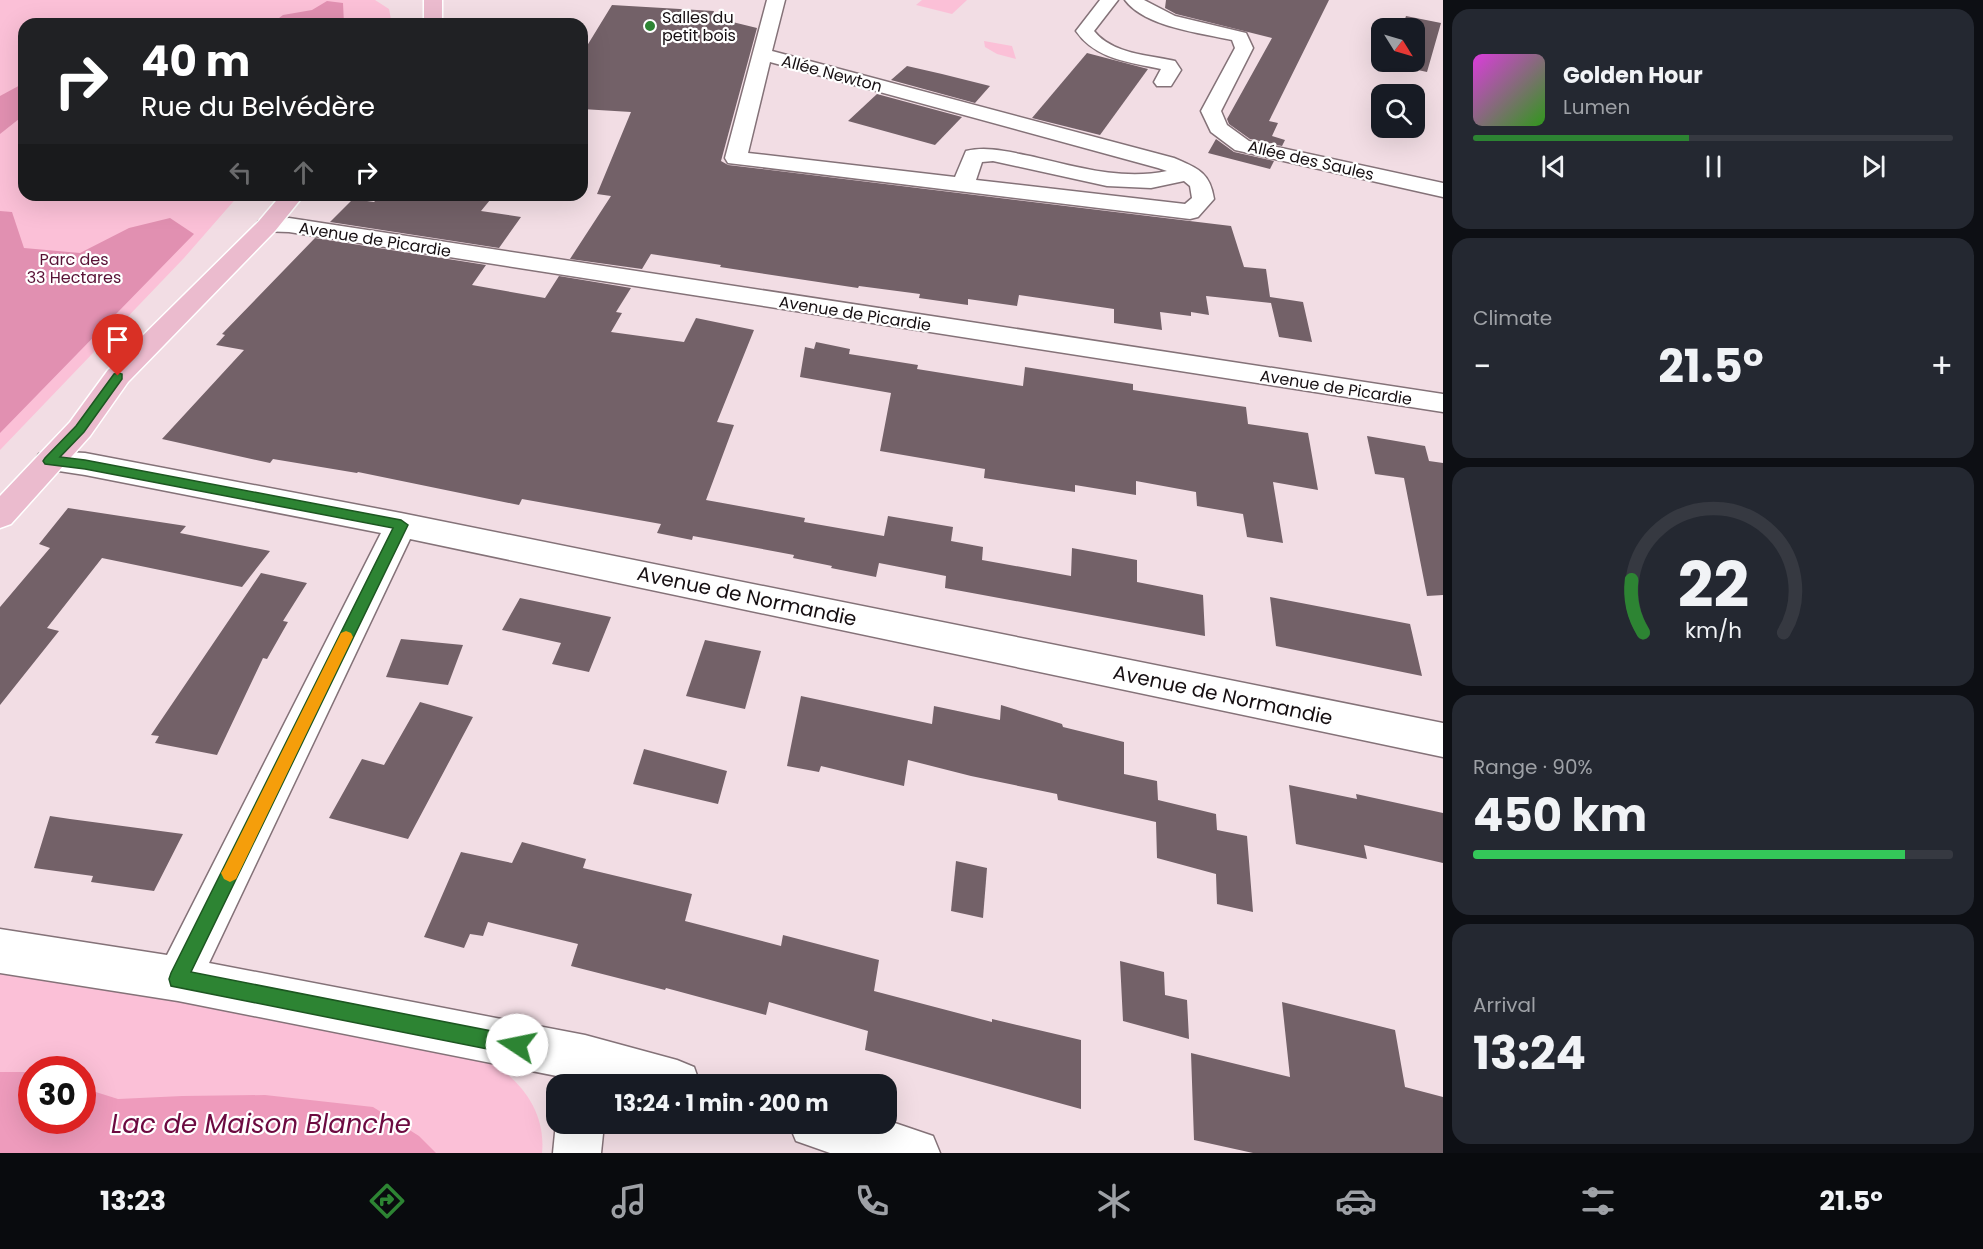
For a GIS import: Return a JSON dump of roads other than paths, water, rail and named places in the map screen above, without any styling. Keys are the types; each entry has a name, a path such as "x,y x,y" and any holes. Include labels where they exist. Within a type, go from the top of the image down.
{"main road":[{"path":"433,0 434,18"},
{"path":"0,516 80,429 118,376 267,226 288,201"}],"street":[{"path":"762,54 776,0"},
{"path":"1109,0 1084,31 1090,42 1107,50 1168,65 1172,70 1164,82"},
{"name":"Allée des Saules","path":"1134,0 1142,9 1161,16 1240,37 1244,48 1211,111 1218,128 1242,146 1443,190"},
{"name":"Allée Newton","path":"762,54 1166,163 1189,173 1201,184 1203,198 1190,212 736,158 762,54"},
{"path":"963,185 974,156 993,155 1107,179 1151,181 1189,173"},
{"name":"Avenue de Picardie","path":"267,226 289,225 1443,403"},
{"name":"Avenue de Normandie","path":"50,461 85,464 401,525 1443,740"},
{"path":"178,979 401,525"},
{"path":"0,951 178,979 605,1074"},
{"path":"577,1153 579,1134"},
{"path":"849,1134 916,1153"}],"water":[{"name":"Lac de Maison Blanche","path":"0,1072 18,1072 18,1134 96,1134 96,1092 118,1099 265,1095 373,1107 419,1136 436,1153 0,1153"}],"place":[{"name":"Salles du petit bois","path":"650,26"}],"park label":[{"name":"Parc des 33 Hectares","path":"74,268"}]}
